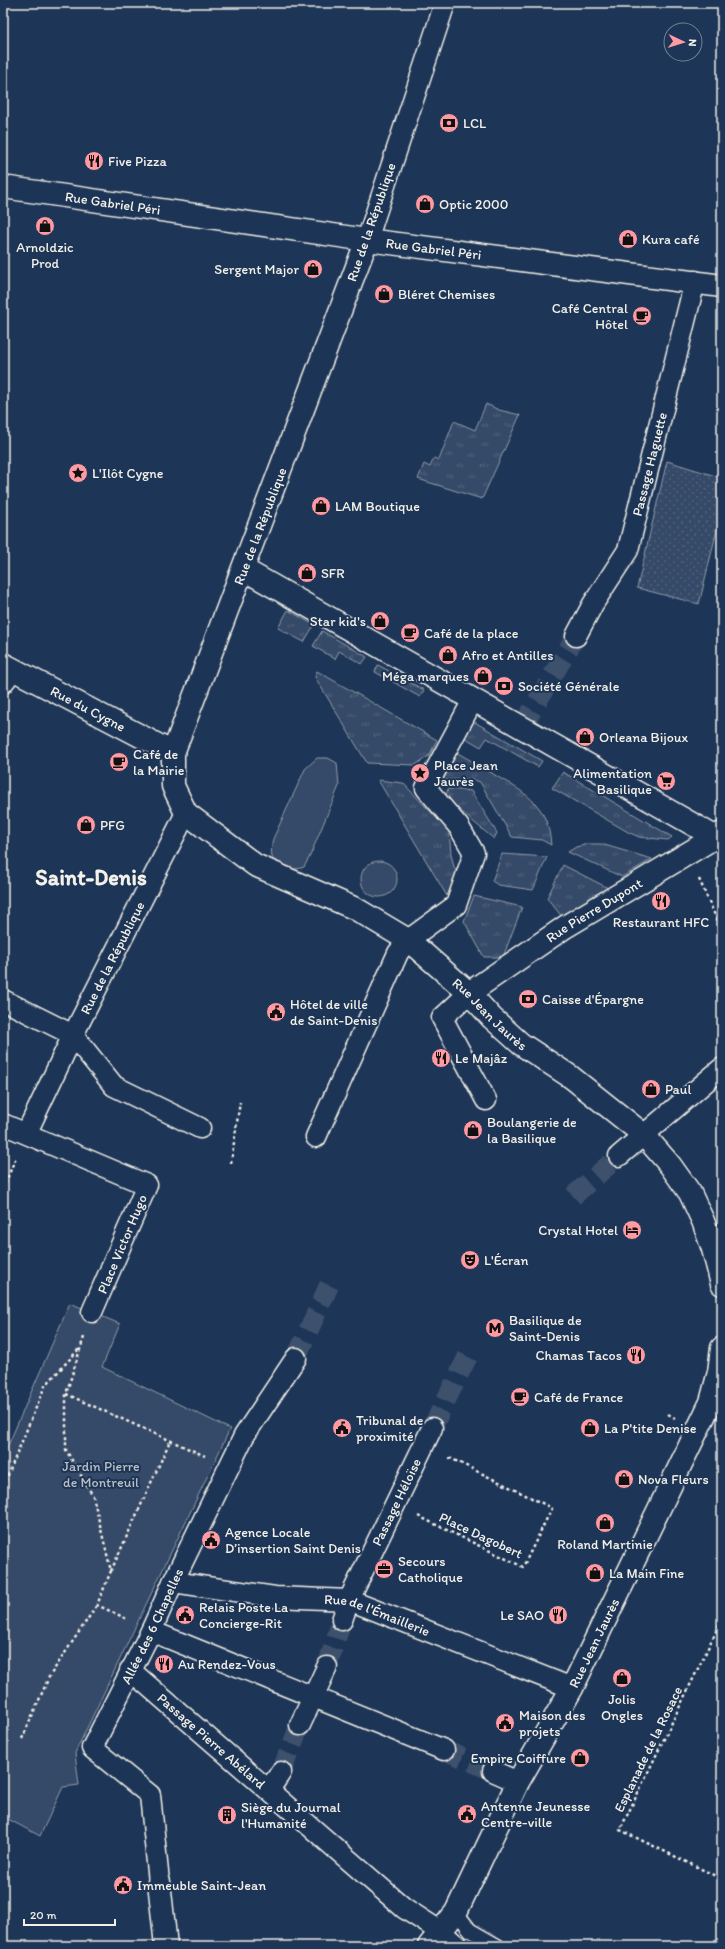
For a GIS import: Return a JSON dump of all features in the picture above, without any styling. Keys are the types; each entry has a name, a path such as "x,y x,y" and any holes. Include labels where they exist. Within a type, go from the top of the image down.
{"street":[{"name":"Rue de la République","path":"73,1035 186,813 173,786 173,753 367,240 445,3"},
{"name":"Rue Gabriel Péri","path":"3,187 367,240 695,281 722,286"},
{"name":"Passage Haguette","path":"576,636 593,604 628,550 695,281"},
{"path":"243,569 473,700 718,835"},
{"name":"Rue du Cygne","path":"6,672 173,753"},
{"path":"316,1136 398,953 408,940 456,905 474,853 459,827 426,788 473,700"},
{"name":"Rue Jean Jaurès","path":"186,813 255,865 356,910 408,940 469,993 492,1018 521,1044 571,1077 644,1135 670,1165 690,1193 704,1221 722,1284"},
{"name":"Rue Pierre Dupont","path":"469,993 565,927 718,835"},
{"path":"469,993 442,1018 486,1100"},
{"path":"3,1000 73,1035 114,1086 200,1128"},
{"path":"27,1132 73,1035"},
{"path":"619,1156 722,1068"},
{"name":"Place Victor Hugo","path":"3,1124 27,1132 147,1185 92,1312"},
{"name":"Rue Jean Jaurès","path":"435,1939 456,1912 518,1782 572,1688 711,1402 719,1372 722,1348"},
{"name":"Allée des 6 Chapelles","path":"159,1882 150,1795 92,1748 151,1631 173,1582 244,1436 296,1358"},
{"name":"Passage Héloïse","path":"342,1620 349,1600 428,1437"},
{"name":"Rue de l'Émaillerie","path":"173,1582 275,1597 349,1600 572,1688"},
{"path":"151,1631 444,1750"},
{"path":"300,1725 327,1667"},
{"name":"Passage Pierre Abélard","path":"130,1670 270,1790 404,1908 435,1939 457,1946"},
{"path":"493,1771 518,1782"},
{"path":"270,1790 281,1772"},
{"path":"159,1882 166,1946"}],"lane":[{"path":"456,1912 470,1930 498,1946"}],"path":[{"path":"687,853 722,931"},
{"path":"231,1164 240,1102"},
{"path":"3,1189 27,1132"},
{"path":"92,1312 66,1394 66,1450 93,1496 111,1571"},
{"path":"3,1487 45,1386 80,1348"},
{"path":"66,1394 229,1468"},
{"name":"Place Dagobert","path":"395,1505 523,1567 552,1508 428,1437"},
{"path":"22,1739 49,1676 97,1605 170,1441"},
{"path":"97,1605 151,1631"},
{"name":"Esplanade de la Rosace","path":"722,1619 620,1830 722,1879"}],"green space":[{"path":"486,404 499,410 520,415 482,499 418,479 424,464 430,467 434,458 439,460 454,421 475,430"},
{"path":"667,461 722,478 722,509 699,604 637,588"},
{"path":"288,610 314,625 304,642 278,628"},
{"path":"322,631 367,657 362,664 339,651 335,659 313,646"},
{"path":"378,665 424,690 420,697 375,672"},
{"path":"317,671 437,740 429,756 415,765 367,763 315,677"},
{"path":"471,720 542,761 538,767 487,738 481,747 462,736"},
{"path":"456,752 528,796 541,811 546,820 551,845 542,840 512,837 480,782 470,779 443,780"},
{"path":"317,758 328,758 337,763 339,786 304,867 288,870 282,869 277,866 272,855 273,839 305,769"},
{"path":"563,772 672,837 668,840 639,837 552,788"},
{"path":"378,780 403,783 449,831 451,854 457,874 447,896"},
{"path":"448,789 471,791 497,833 494,839 445,798"},
{"path":"588,844 601,844 652,859 622,877 568,852 576,847"},
{"path":"502,854 547,857 533,890 498,885 492,881"},
{"path":"379,861 389,864 394,869 397,879 394,889 389,894 379,897 369,894 364,889 361,879 364,869 369,864"},
{"path":"563,865 610,889 563,918 547,898"},
{"path":"474,896 522,907 503,957 484,957 464,921"},
{"name":"Jardin Pierre de Montreuil","path":"70,1303 120,1324 102,1367 230,1429 75,1753 79,1785 63,1787 40,1836 6,1818 3,1825 3,1457"}],"tunnel":[{"path":"522,727 576,636"},
{"path":"573,1196 619,1156"},
{"path":"296,1358 331,1281"},
{"path":"432,1428 471,1350"},
{"path":"327,1667 342,1620"},
{"path":"281,1772 300,1725"},
{"path":"444,1750 493,1771"}],"place":[{"name":"LCL","path":"449,123"},
{"name":"Five Pizza","path":"94,161"},
{"name":"Optic 2000","path":"425,204"},
{"name":"Arnoldzic Prod","path":"45,226"},
{"name":"Kura café","path":"628,239"},
{"name":"Sergent Major","path":"313,269"},
{"name":"Bléret Chemises","path":"384,294"},
{"name":"Café Central Hôtel","path":"642,316"},
{"name":"L'Ilôt Cygne","path":"78,473"},
{"name":"LAM Boutique","path":"321,506"},
{"name":"SFR","path":"307,573"},
{"name":"Star kid's","path":"380,621"},
{"name":"Café de la place","path":"410,633"},
{"name":"Afro et Antilles","path":"448,655"},
{"name":"Méga marques","path":"483,676"},
{"name":"Société Générale","path":"504,686"},
{"name":"Orleana Bijoux","path":"585,737"},
{"name":"Café de la Mairie","path":"119,762"},
{"name":"Place Jean Jaurès","path":"420,773"},
{"name":"Alimentation Basilique","path":"666,781"},
{"name":"PFG","path":"86,825"},
{"name":"Restaurant HFC","path":"661,901"},
{"name":"Caisse d'Épargne","path":"528,999"},
{"name":"Hôtel de ville de Saint-Denis","path":"276,1012"},
{"name":"Le Majâz","path":"441,1058"},
{"name":"Paul","path":"651,1089"},
{"name":"Boulangerie de la Basilique","path":"473,1130"},
{"name":"Crystal Hotel","path":"632,1230"},
{"name":"L'Écran","path":"470,1260"},
{"name":"Basilique de Saint-Denis","path":"495,1328"},
{"name":"Chamas Tacos","path":"636,1355"},
{"name":"Café de France","path":"520,1397"},
{"name":"Tribunal de proximité","path":"342,1428"},
{"name":"La P'tite Denise","path":"590,1428"},
{"name":"Nova Fleurs","path":"624,1479"},
{"name":"Roland Martinie","path":"605,1523"},
{"name":"Agence Locale D’insertion Saint Denis","path":"211,1540"},
{"name":"Secours Catholique","path":"384,1569"},
{"name":"La Main Fine","path":"595,1573"},
{"name":"Relais Poste La Concierge-Rit","path":"185,1615"},
{"name":"Le SAO","path":"558,1615"},
{"name":"Au Rendez-Vous","path":"164,1664"},
{"name":"Jolis Ongles","path":"622,1678"},
{"name":"Maison des projets","path":"505,1723"},
{"name":"Empire Coiffure","path":"580,1758"},
{"name":"Antenne Jeunesse Centre-ville","path":"467,1814"},
{"name":"Siège du Journal l'Humanité","path":"227,1815"},
{"name":"Immeuble Saint-Jean","path":"123,1885"}],"district":[{"name":"Saint-Denis","path":"91,877"}]}
